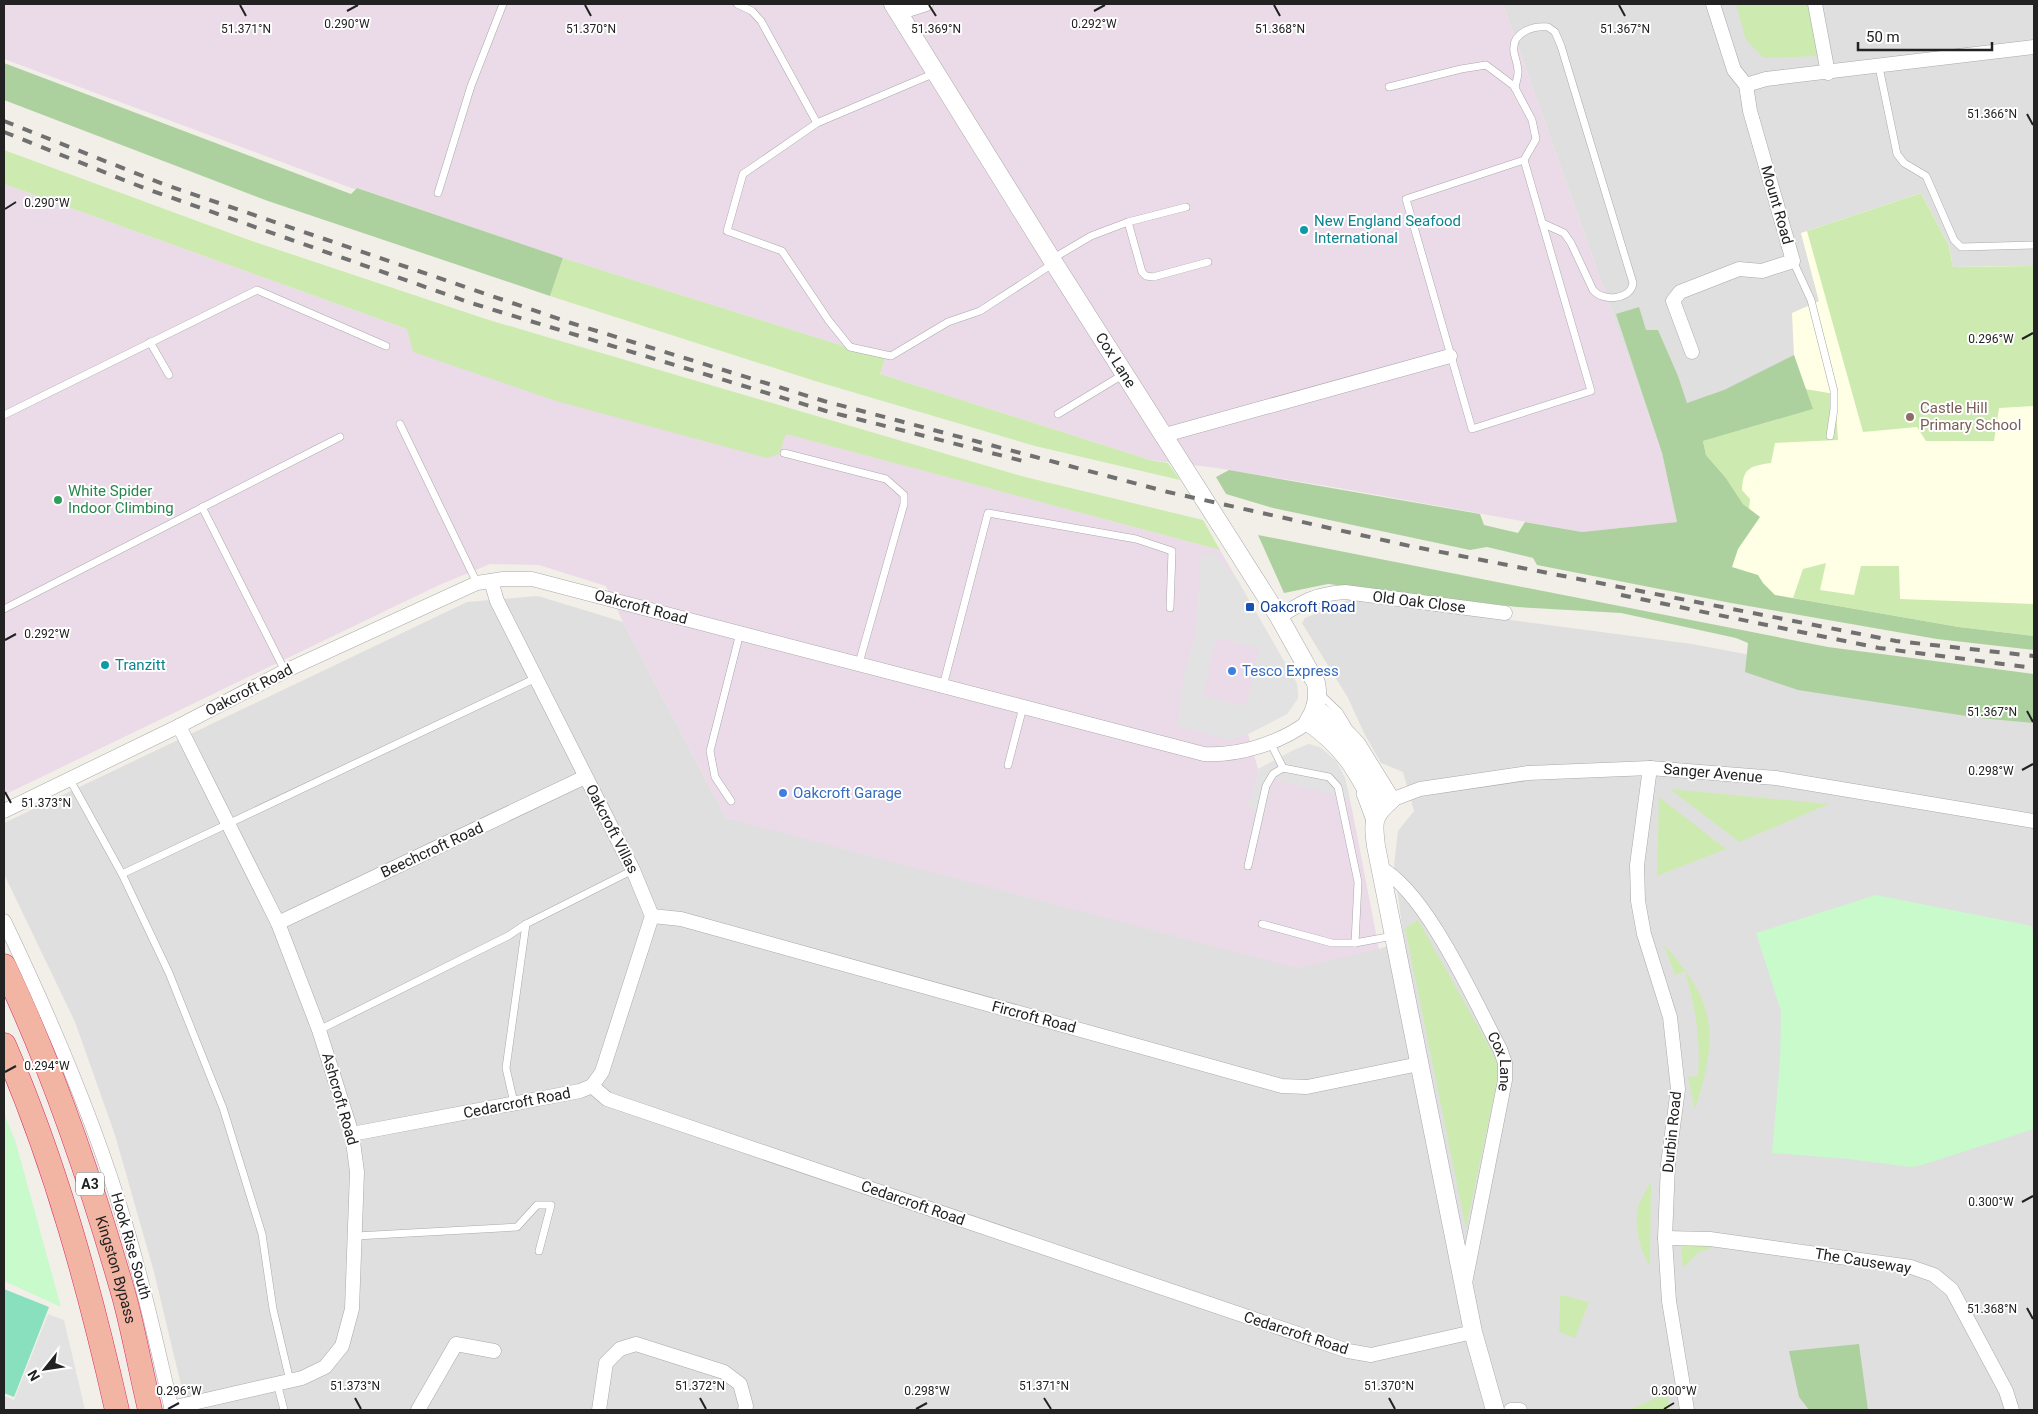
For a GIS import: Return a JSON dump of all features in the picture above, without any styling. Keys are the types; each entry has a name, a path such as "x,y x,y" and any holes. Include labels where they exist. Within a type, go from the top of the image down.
{"highway":[{"name":"Kingston Bypass","path":"4,966 24,1009 56,1089 96,1203 124,1298 164,1409"},
{"name":"Kingston Bypass","path":"4,1045 46,1155 76,1246 118,1410"}],"street":[{"path":"896,8 926,4"},
{"name":"Mount Road","path":"1692,352 1673,301 1680,292 1739,269 1762,271 1793,261 1750,112 1746,85 1734,70 1713,4"},
{"path":"1815,4 1828,73"},
{"name":"Cox Lane","path":"896,8 1053,261 1279,617 1312,675 1313,707"},
{"path":"1746,85 1766,79 2034,47"},
{"path":"1164,435 1450,356"},
{"name":"Oakcroft Road","path":"4,811 179,726 285,671 484,582 532,579 1204,754 1223,755 1241,752 1270,742 1300,728 1313,707"},
{"name":"Oakcroft Villas","path":"484,582 497,601 633,870 652,916"},
{"name":"Old Oak Close","path":"1279,617 1307,600 1326,594 1345,592 1505,612"},
{"path":"1313,707 1341,728 1351,750 1384,806"},
{"name":"Ashcroft Road","path":"164,1409 302,1378 324,1367 342,1346 352,1309 358,1172 352,1134 320,1030 278,922 179,726"},
{"name":"Sanger Avenue","path":"1384,806 1420,789 1528,773 1650,768 1776,778 2034,821"},
{"name":"Durbin Road","path":"1650,768 1637,865 1638,901 1644,934 1670,1017 1678,1090 1668,1164 1665,1238 1669,1301 1687,1410"},
{"name":"Beechcroft Road","path":"278,922 585,777"},
{"name":"Cox Lane","path":"1384,806 1374,831 1380,868 1473,1332 1495,1410"},
{"name":"Cox Lane","path":"1380,868 1391,874 1404,886 1434,927 1500,1049 1505,1064 1505,1080 1464,1288"},
{"path":"592,1086 602,1072 652,916"},
{"name":"Fircroft Road","path":"652,916 680,919 1282,1086 1307,1087 1418,1064"},
{"name":"Hook Rise South","path":"4,921 41,997 92,1121 125,1222 147,1300 164,1409"},
{"name":"Cedarcroft Road","path":"352,1134 580,1091 592,1086 607,1099 1348,1351 1371,1355 1473,1332"},
{"name":"The Causeway","path":"1665,1238 1710,1239 1911,1267 1934,1274 1952,1290 2006,1391 2012,1410"},
{"path":"421,1409 456,1344 494,1351"},
{"path":"599,1410 606,1363 620,1349 636,1344 724,1372 740,1384 746,1406 745,1410"},
{"path":"1511,1410 1520,1410"}],"lane":[{"path":"438,193 471,86 502,4"},
{"path":"737,4 752,11 761,21 817,123"},
{"path":"1515,88 1518,74 1514,43 1519,36 1530,28 1548,27 1555,32 1569,70 1633,283 1632,289 1628,293 1611,298 1597,295 1564,233 1542,223"},
{"path":"1389,87 1461,68 1486,65 1515,88 1532,120 1536,139 1524,160 1406,199 1472,429 1591,391 1524,160"},
{"path":"1879,67 1897,154 1904,163 1926,176 1954,240 1960,247 2034,245"},
{"path":"935,73 817,123 743,174 727,231 782,252 829,321 850,347 891,356 948,322 980,311 1092,236 1128,222 1186,207"},
{"path":"1128,222 1142,272 1146,276 1153,277 1208,262"},
{"path":"1793,261 1811,300 1834,391 1834,409 1830,436"},
{"path":"4,415 257,290 386,346"},
{"path":"150,342 169,376"},
{"path":"1058,414 1125,373"},
{"path":"400,424 484,582"},
{"path":"4,609 340,437"},
{"path":"784,453 886,479 904,494 904,504 859,663"},
{"path":"202,507 285,671"},
{"path":"943,686 988,513 1136,540 1172,551 1170,608"},
{"path":"731,801 715,777 710,751 740,633"},
{"path":"122,874 536,678"},
{"path":"1008,765 1023,707"},
{"path":"1270,742 1282,768"},
{"path":"1351,750 1374,831"},
{"path":"1248,866 1266,786 1273,774 1282,768 1330,777 1338,787 1358,882 1355,943"},
{"path":"69,778 122,874 169,972 223,1108 249,1186 262,1234 284,1382 284,1410"},
{"path":"320,1030 508,936 526,924 633,870"},
{"path":"514,1103 506,1068 526,924"},
{"path":"1262,924 1332,943 1355,943 1393,936"},
{"path":"356,1236 517,1226 537,1205 551,1205 539,1251"}],"shaded area":[{"path":"4,4 1502,4 1662,453 1677,522 1582,532 1339,488 1217,468 1150,460 880,374 885,359 563,258 358,188 354,189 4,59"},
{"path":"1502,4 2034,4 2034,266 1952,267 1949,246 1801,233 1819,301 1813,409 1662,453"},
{"path":"4,184 435,339 1220,550 1297,684 1298,698 1287,714 1248,734 1258,769 1309,744 1321,748 1336,761 1345,778 1379,949 1297,968 726,818 606,586 539,565 490,564 437,586 4,795"},
{"name":"Castle Hill Primary School","path":"1921,193 1949,246 1953,267 2034,266 2034,642 1731,603 1662,453 1812,409 1794,355 1792,313 1819,301 1801,233"},
{"path":"1201,553 1216,555 1237,579 1297,684 1298,698 1287,714 1248,734 1230,740 1177,726 1181,689 1196,631","holes":["1216,638 1259,648 1246,706 1203,696"]},
{"path":"538,596 623,622 726,818 1379,949 1404,941 1394,865 1398,831 1414,811 1403,772 1381,763 1364,733 1348,698 1302,623 1305,618 1351,599 1692,644 2034,708 2034,1410 187,1410 154,1272 115,1135 75,1022 4,874 4,823 467,602"},
{"path":"1309,744 1321,748 1336,761 1345,778 1350,799 1273,779 1265,813 1248,808 1258,770"},
{"path":"48,1314 64,1320 85,1410 4,1410 4,1396 14,1400"}],"green space":[{"path":"1736,4 1809,4 1818,56 1764,58 1746,40"},
{"path":"4,63 351,194 357,188 563,258 550,296 268,201 4,100"},
{"path":"4,150 249,240 489,320 1021,476 1203,520 1220,550 786,434 779,454 767,458 556,401 413,352 407,329 4,184"},
{"path":"1921,193 1949,246 1953,267 2034,266 2034,406 1999,408 1994,441 1926,441 1917,427 1863,432 1807,231"},
{"path":"563,258 885,359 880,374 1150,460 1168,463 1180,480 1035,446 815,381 550,296"},
{"path":"1639,307 1646,330 1658,330 1678,376 1687,403 1724,390 1794,355 1813,409 1703,441 1706,455 1726,478 1743,504 1760,517 1738,549 1732,567 1758,575 1775,595 1959,627 2034,636 2034,650 1937,639 1731,603 1537,565 1533,558 1487,547 1470,550 1273,508 1226,494 1216,477 1229,470 1480,514 1484,525 1518,533 1525,522 1582,532 1677,522 1662,453 1616,314"},
{"path":"1805,389 1835,394 1838,440 1775,443 1771,463 1749,469 1744,477 1742,490 1750,499 1749,509 1743,504 1726,478 1706,455 1703,441 1812,409"},
{"path":"1258,535 1828,647 2034,674 2034,723 1979,718 1798,690 1745,672 1748,643 1736,638 1621,613 1517,607 1328,584 1284,593"},
{"path":"1826,563 1820,590 1854,595 1861,566 1899,566 1900,599 2034,604 2034,636 1959,627 1793,598 1803,569"},
{"path":"1670,789 1829,804 1739,842"},
{"path":"1659,797 1726,849 1657,876"},
{"path":"1876,895 2032,926 2034,946 2034,1129 1911,1167 1849,1159 1772,1153 1780,1061 1781,1011 1756,933"},
{"path":"1418,920 1498,1062 1499,1072 1466,1228 1405,928"},
{"path":"1664,945 1682,966 1695,985 1704,1004 1708,1022 1710,1041 1695,1110 1688,1077 1698,1076 1699,1063 1698,1036 1692,997 1685,971 1675,975"},
{"path":"4,1113 16,1143 61,1307 4,1281"},
{"path":"1651,1182 1650,1266 1641,1246 1637,1229 1637,1214 1642,1197"},
{"path":"1682,1244 1719,1245 1698,1253 1683,1268"},
{"path":"4,1289 49,1307 14,1397 4,1393"},
{"path":"1560,1295 1589,1302 1575,1338 1559,1332"},
{"path":"1859,1344 1868,1410 1809,1410 1799,1397 1789,1351"},
{"path":"1667,1393 1670,1410 1629,1410"}],"railway":[{"path":"4,121 163,184 571,323 824,401 1168,492 1410,546 1896,641 2034,656"},
{"path":"4,132 144,188 471,303 826,411 1023,461"},
{"path":"1621,595 1879,648 2034,668"}],"place":[{"name":"New England Seafood International","path":"1304,230"},
{"name":"Castle Hill Primary School","path":"1910,417"},
{"name":"White Spider Indoor Climbing","path":"58,500"},
{"name":"Oakcroft Road","path":"1250,607"},
{"name":"Tranzitt","path":"105,665"},
{"name":"Tesco Express","path":"1232,671"},
{"name":"Oakcroft Garage","path":"783,793"}]}
